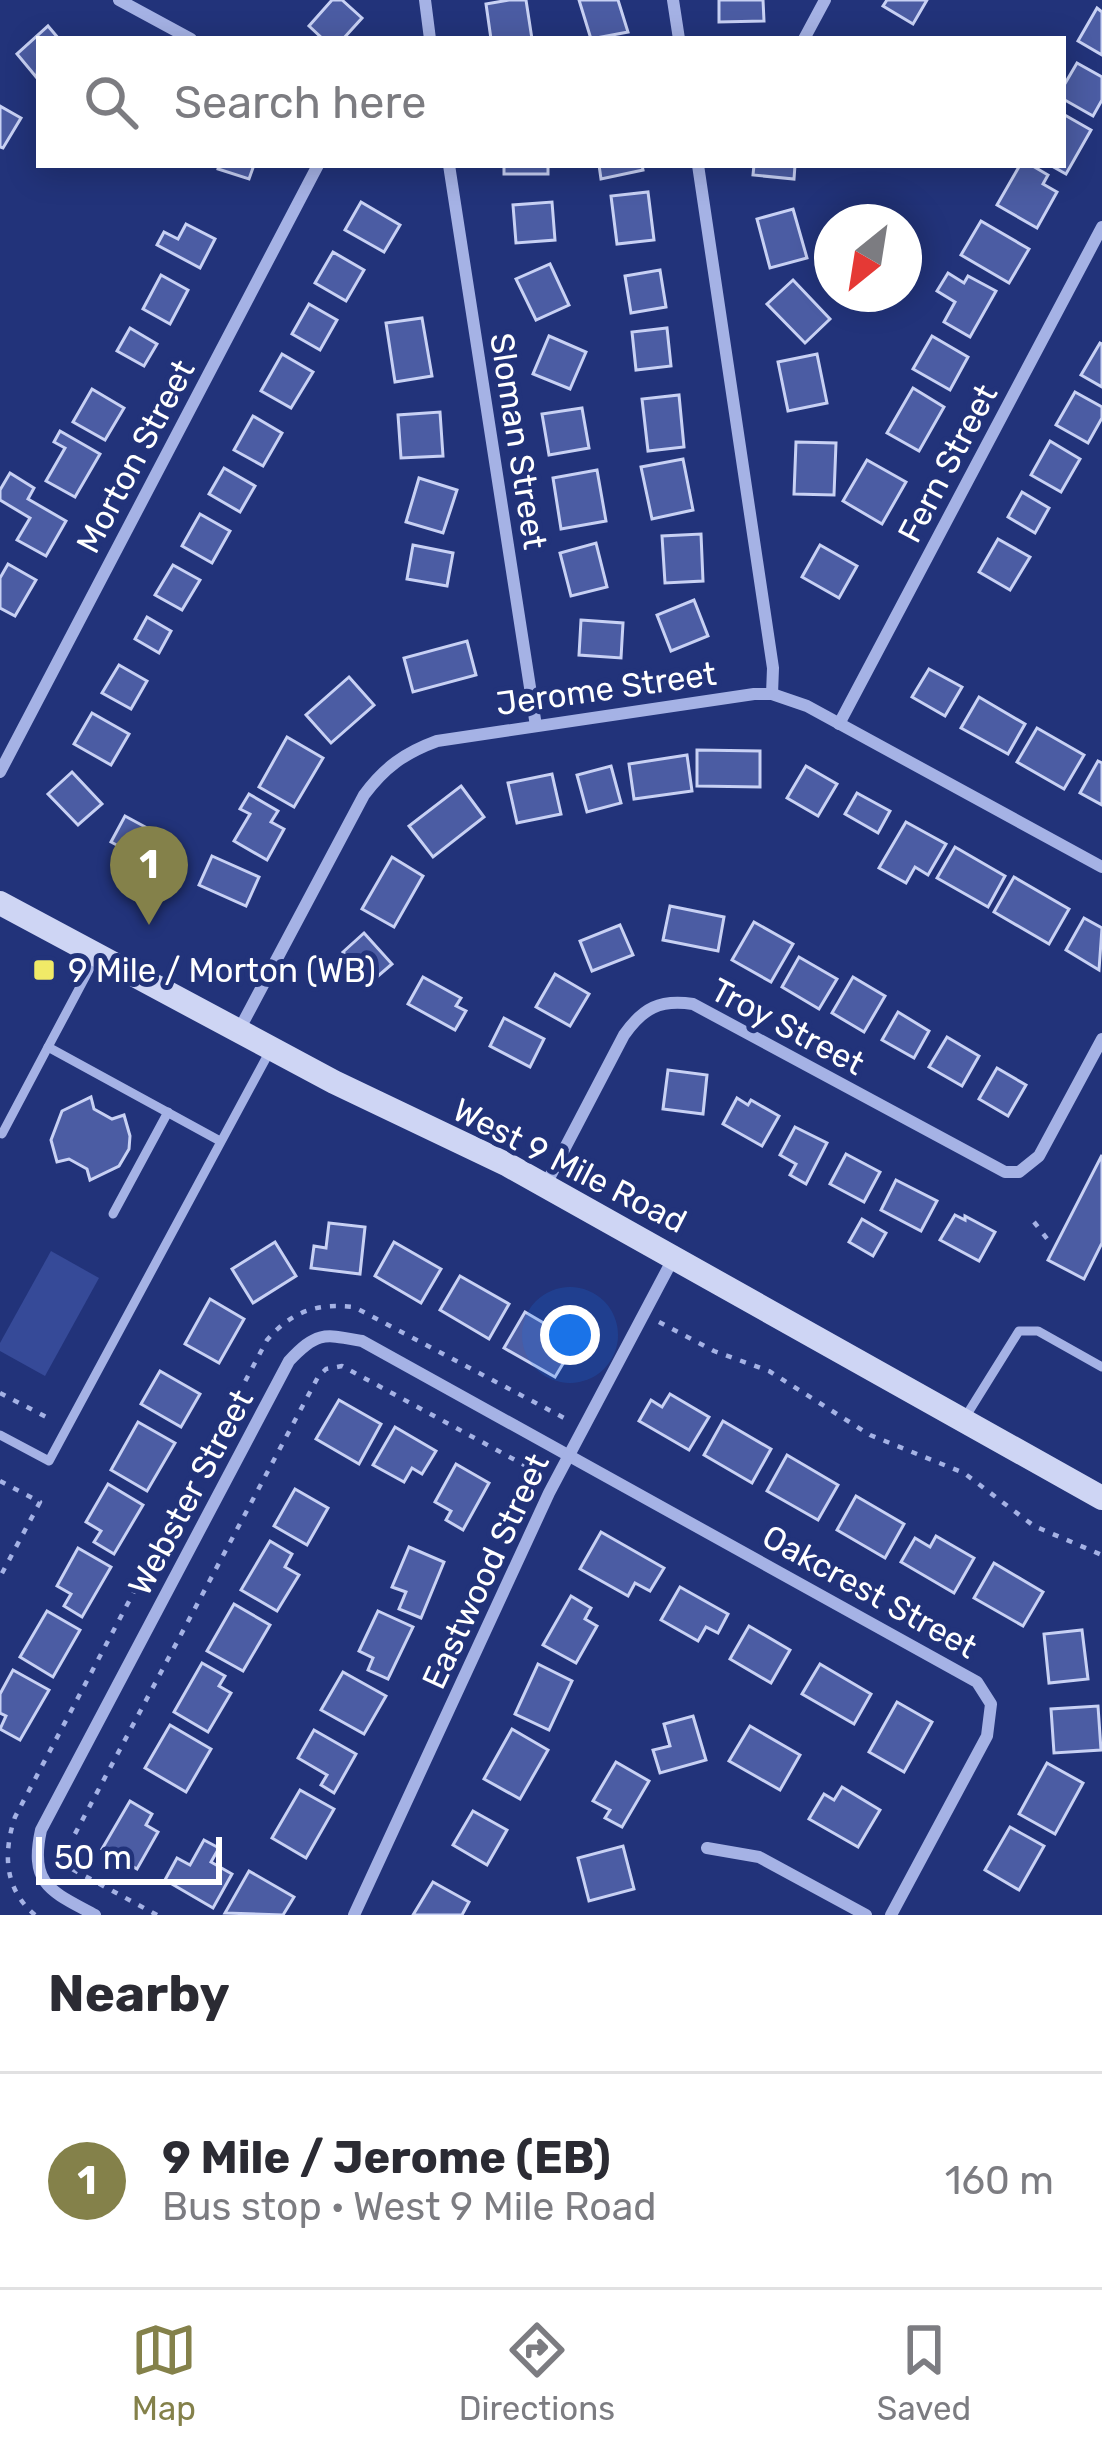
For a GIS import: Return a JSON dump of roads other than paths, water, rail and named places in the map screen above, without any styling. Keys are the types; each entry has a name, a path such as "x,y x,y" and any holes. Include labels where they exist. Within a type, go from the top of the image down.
{"main road":[{"name":"West 9 Mile Road","path":"0,903 238,1032 675,1256 1102,1498"}],"street":[{"path":"119,0 185,36"},
{"path":"424,0 430,36"},
{"path":"673,0 679,36"},
{"path":"806,36 826,0"},
{"name":"Morton Street","path":"0,772 316,168"},
{"name":"Sloman Street","path":"449,168 536,726"},
{"path":"698,168 773,668 772,694 807,706 1102,867"},
{"name":"Fern Street","path":"839,724 1102,227"},
{"name":"Jerome Street","path":"238,1032 364,795 389,765 411,751 437,741 772,694"},
{"name":"Troy Street","path":"545,1186 624,1034 646,1010 676,1001 694,1004 995,1168 1019,1172 1040,1156 1102,1039"},
{"name":"Eastwood Street","path":"354,1915 569,1455 675,1256"},
{"name":"Webster Street","path":"95,1915 57,1894 43,1879 35,1859 41,1830 278,1382 304,1345 327,1334 362,1341 569,1455"},
{"name":"Oakcrest Street","path":"569,1455 964,1672 986,1694 993,1714 987,1736 891,1915"},
{"path":"707,1848 759,1857 866,1915"}],"lane":[{"path":"2,1134 98,955"},
{"path":"48,1047 220,1141"},
{"path":"0,1435 50,1461 271,1049"},
{"path":"113,1214 168,1112"},
{"path":"964,1421 1019,1331 1038,1331 1102,1366"}],"place":[{"name":"9 Mile / Jerome (EB)","path":"149,925"},
{"name":"9 Mile / Morton (WB)","path":"44,970"}]}
